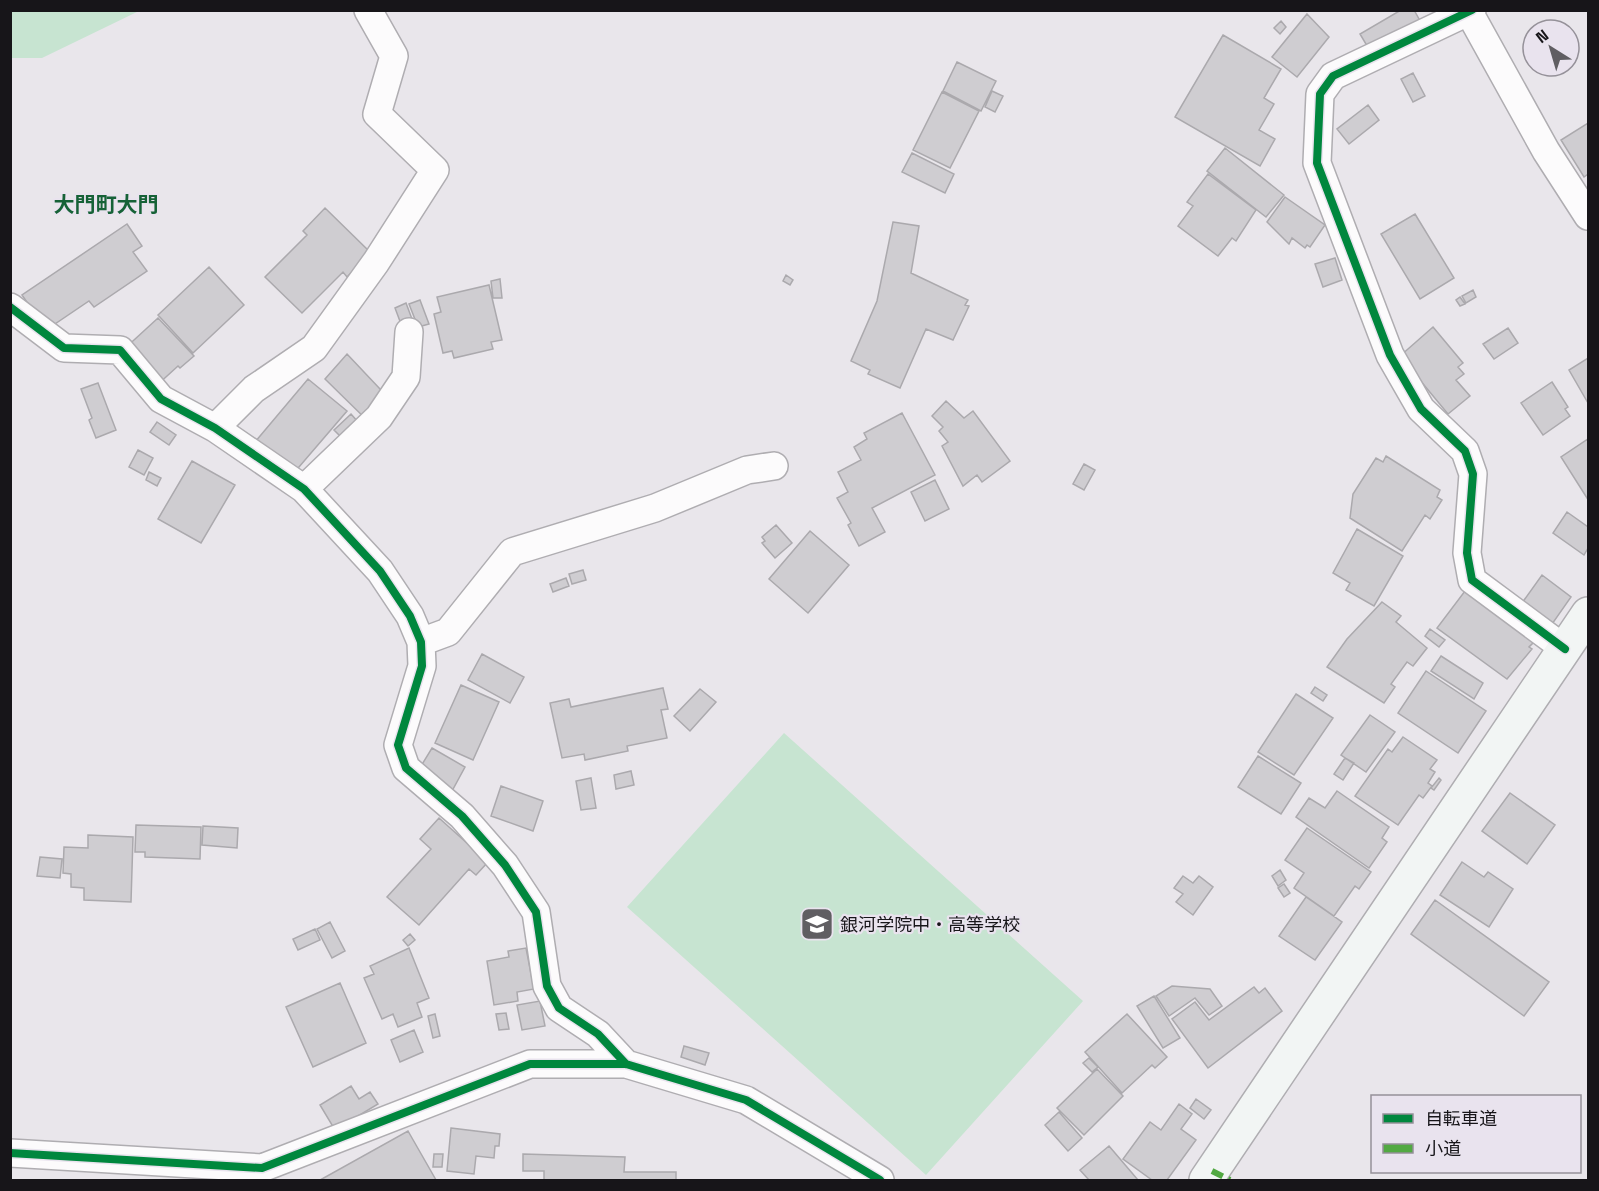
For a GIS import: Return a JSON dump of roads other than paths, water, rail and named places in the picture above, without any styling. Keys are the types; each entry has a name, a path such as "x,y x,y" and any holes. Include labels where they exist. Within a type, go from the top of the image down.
{"street":[{"path":"215,428 254,389 314,348 376,262 435,170 377,114 394,56 368,10"},
{"path":"1565,649 1472,580 1467,553 1473,474 1465,451 1421,409 1389,355 1317,163 1320,93 1333,76 1471,11 1545,151 1588,216"},
{"path":"10,307 64,348 120,350 161,399 215,428 304,489 380,571 410,615 421,642 422,666 398,745 406,768 462,816 505,865 536,912 546,986 559,1008 598,1034 626,1064"},
{"path":"304,489 379,417 406,377 409,332"},
{"path":"421,642 448,632 512,552 655,508 747,470 774,466"},
{"path":"1206,1180 1588,614"},
{"path":"10,1153 262,1168 530,1064 626,1064 746,1100 880,1180"}],"place":[{"name":"銀河学院中・高等学校","path":"817,924"}],"district":[{"name":"大門町大門","path":"106,204"}]}
